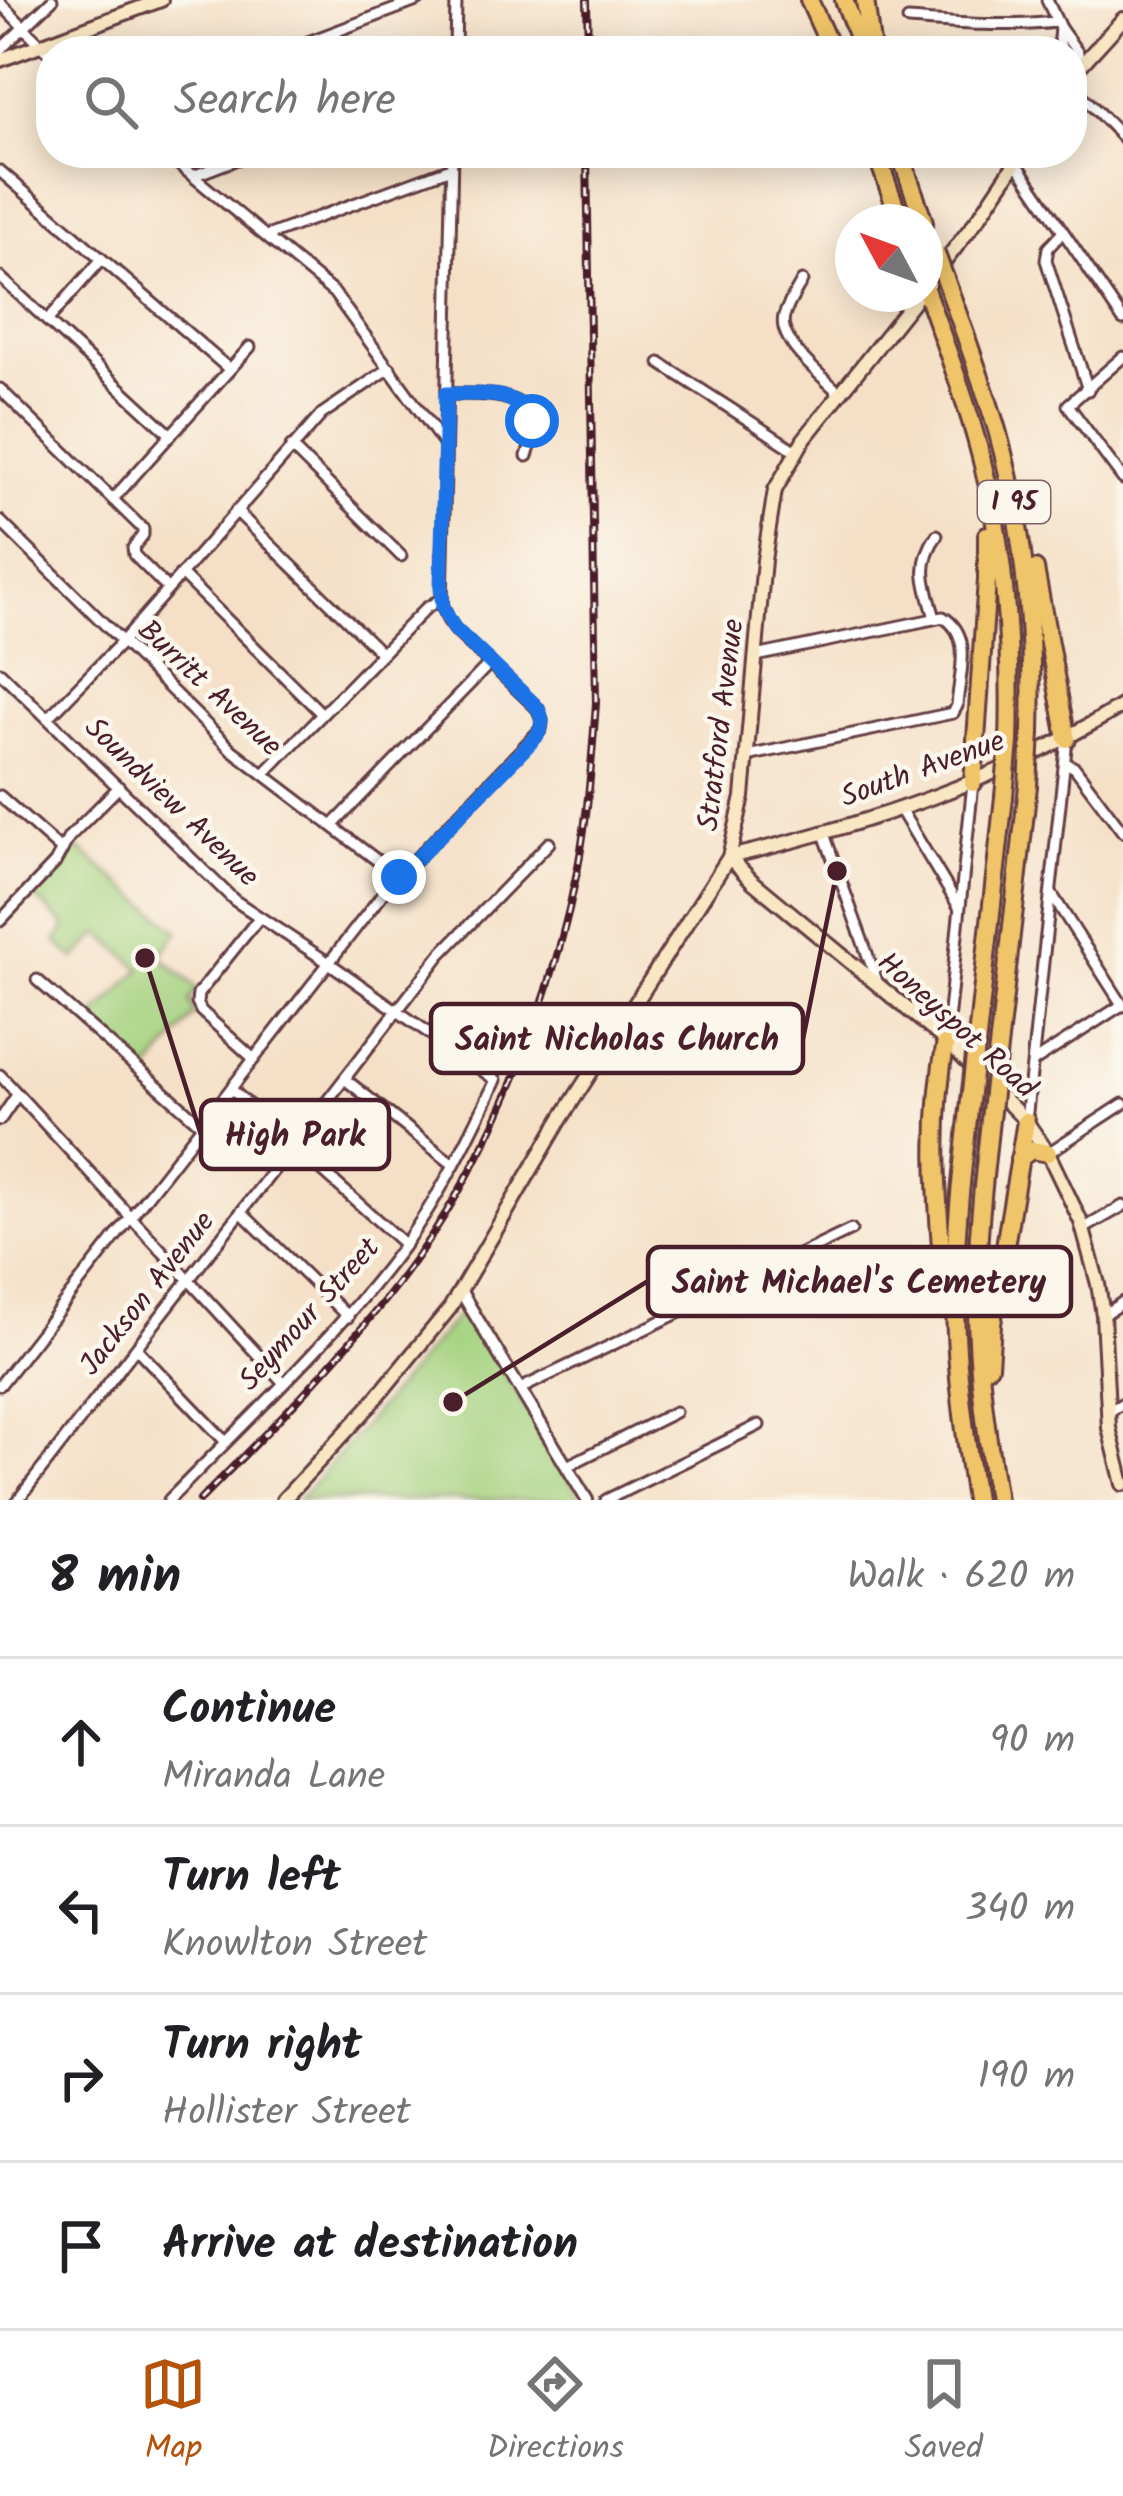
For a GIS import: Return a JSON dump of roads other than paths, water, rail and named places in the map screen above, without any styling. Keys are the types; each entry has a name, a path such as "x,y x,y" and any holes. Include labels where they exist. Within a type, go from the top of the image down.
{"highway":[{"path":"809,0 827,36"},
{"path":"820,0 831,36"},
{"path":"844,0 857,36"},
{"path":"865,0 870,36"},
{"path":"881,168 894,204"},
{"name":"I 95","path":"905,168 918,204"},
{"name":"I 95","path":"943,273 1011,488 1025,572 1031,656 1028,786 982,1197 977,1281 980,1366 997,1500"},
{"name":"I 95","path":"932,312 974,433 994,514 1009,653 1009,742 955,1261 956,1346 975,1500"},
{"path":"973,783 988,550 974,433"},
{"path":"997,433 1018,497 1067,739"},
{"path":"946,1041 934,1149 946,1318 962,1417"},
{"path":"989,1450 990,1336 1026,1121"},
{"path":"1019,1159 1031,1150 1048,1153"}],"main road":[{"path":"78,36 161,0"},
{"path":"1087,55 1123,19"},
{"path":"0,60 36,52"},
{"name":"Stratford Avenue","path":"943,268 1012,168"},
{"name":"Stratford Avenue","path":"283,1500 407,1362 461,1292 569,1107 729,857 740,819 770,511 778,483 839,393 909,312"},
{"name":"South Avenue","path":"729,857 973,783 1067,739 1123,705"},
{"name":"Honeyspot Road","path":"729,857 946,1041 1026,1121 1048,1153 1083,1229 1103,1315 1107,1413 1122,1474"}],"street":[{"path":"0,50 52,0"},
{"path":"324,36 419,0"},
{"path":"455,36 456,0"},
{"path":"1047,0 1066,36"},
{"path":"0,3 36,40"},
{"path":"908,20 976,26 1059,25"},
{"path":"1059,25 1059,36"},
{"path":"1087,101 1123,138"},
{"path":"183,168 343,302 444,444"},
{"path":"193,176 214,168"},
{"path":"1025,168 1062,233 1123,320"},
{"path":"0,1385 399,877 536,737 542,721 535,705 451,624 441,598 451,169 267,236"},
{"path":"0,171 229,369"},
{"path":"1062,233 1048,248 1046,260 1088,390"},
{"path":"47,321 102,259"},
{"path":"0,278 171,435"},
{"path":"802,281 782,321 784,334 839,393"},
{"path":"113,499 250,347"},
{"path":"1123,357 1068,405 1123,478"},
{"path":"660,363 796,451"},
{"path":"48,718 122,642 322,414 390,368"},
{"path":"0,389 144,531 133,548 134,555 168,589"},
{"path":"446,394 494,395 522,405 534,435 527,456"},
{"path":"291,447 401,556"},
{"path":"236,511 381,652"},
{"name":"Burritt Avenue","path":"0,521 232,750 399,877"},
{"path":"935,618 923,562 937,535"},
{"path":"181,574 322,714"},
{"path":"264,774 381,652 441,598"},
{"path":"747,756 953,713 962,641 958,629 943,617 756,656"},
{"path":"332,825 490,663"},
{"name":"Soundview Avenue","path":"0,672 234,900 496,1080"},
{"path":"1026,1121 1067,739"},
{"path":"1066,763 1076,768 1123,832"},
{"path":"946,1041 973,783"},
{"path":"0,921 55,863 69,837 119,787"},
{"path":"0,796 62,850"},
{"path":"901,808 961,910"},
{"path":"823,831 879,987"},
{"name":"Jackson Avenue","path":"18,1500 441,954 549,842"},
{"path":"1033,1062 1123,1005 1051,893"},
{"path":"254,1059 197,1003 198,994 259,918"},
{"path":"37,980 202,1125"},
{"path":"0,1075 284,1382"},
{"path":"346,1080 454,1165"},
{"name":"Seymour Street","path":"169,1500 348,1317 405,1245 454,1165 496,1080"},
{"path":"231,1089 405,1245"},
{"path":"0,1120 17,1095"},
{"path":"1048,1153 1123,1104"},
{"path":"1083,1229 1123,1206"},
{"path":"241,1212 348,1317"},
{"path":"520,1390 850,1230"},
{"path":"461,1292 587,1500"},
{"path":"1103,1315 1123,1302"},
{"path":"137,1349 226,1442"},
{"path":"1107,1413 1123,1403"},
{"path":"566,1466 675,1412"},
{"path":"606,1500 760,1424"}],"railway":[{"path":"587,0 588,36"},
{"path":"200,1500 342,1351 419,1254 474,1165 497,1117 553,969 581,847 596,703 587,168"}],"place":[{"name":"Saint Nicholas Church","path":"837,871"},
{"name":"High Park","path":"145,958"},
{"name":"Saint Michael's Cemetery","path":"453,1402"}]}
